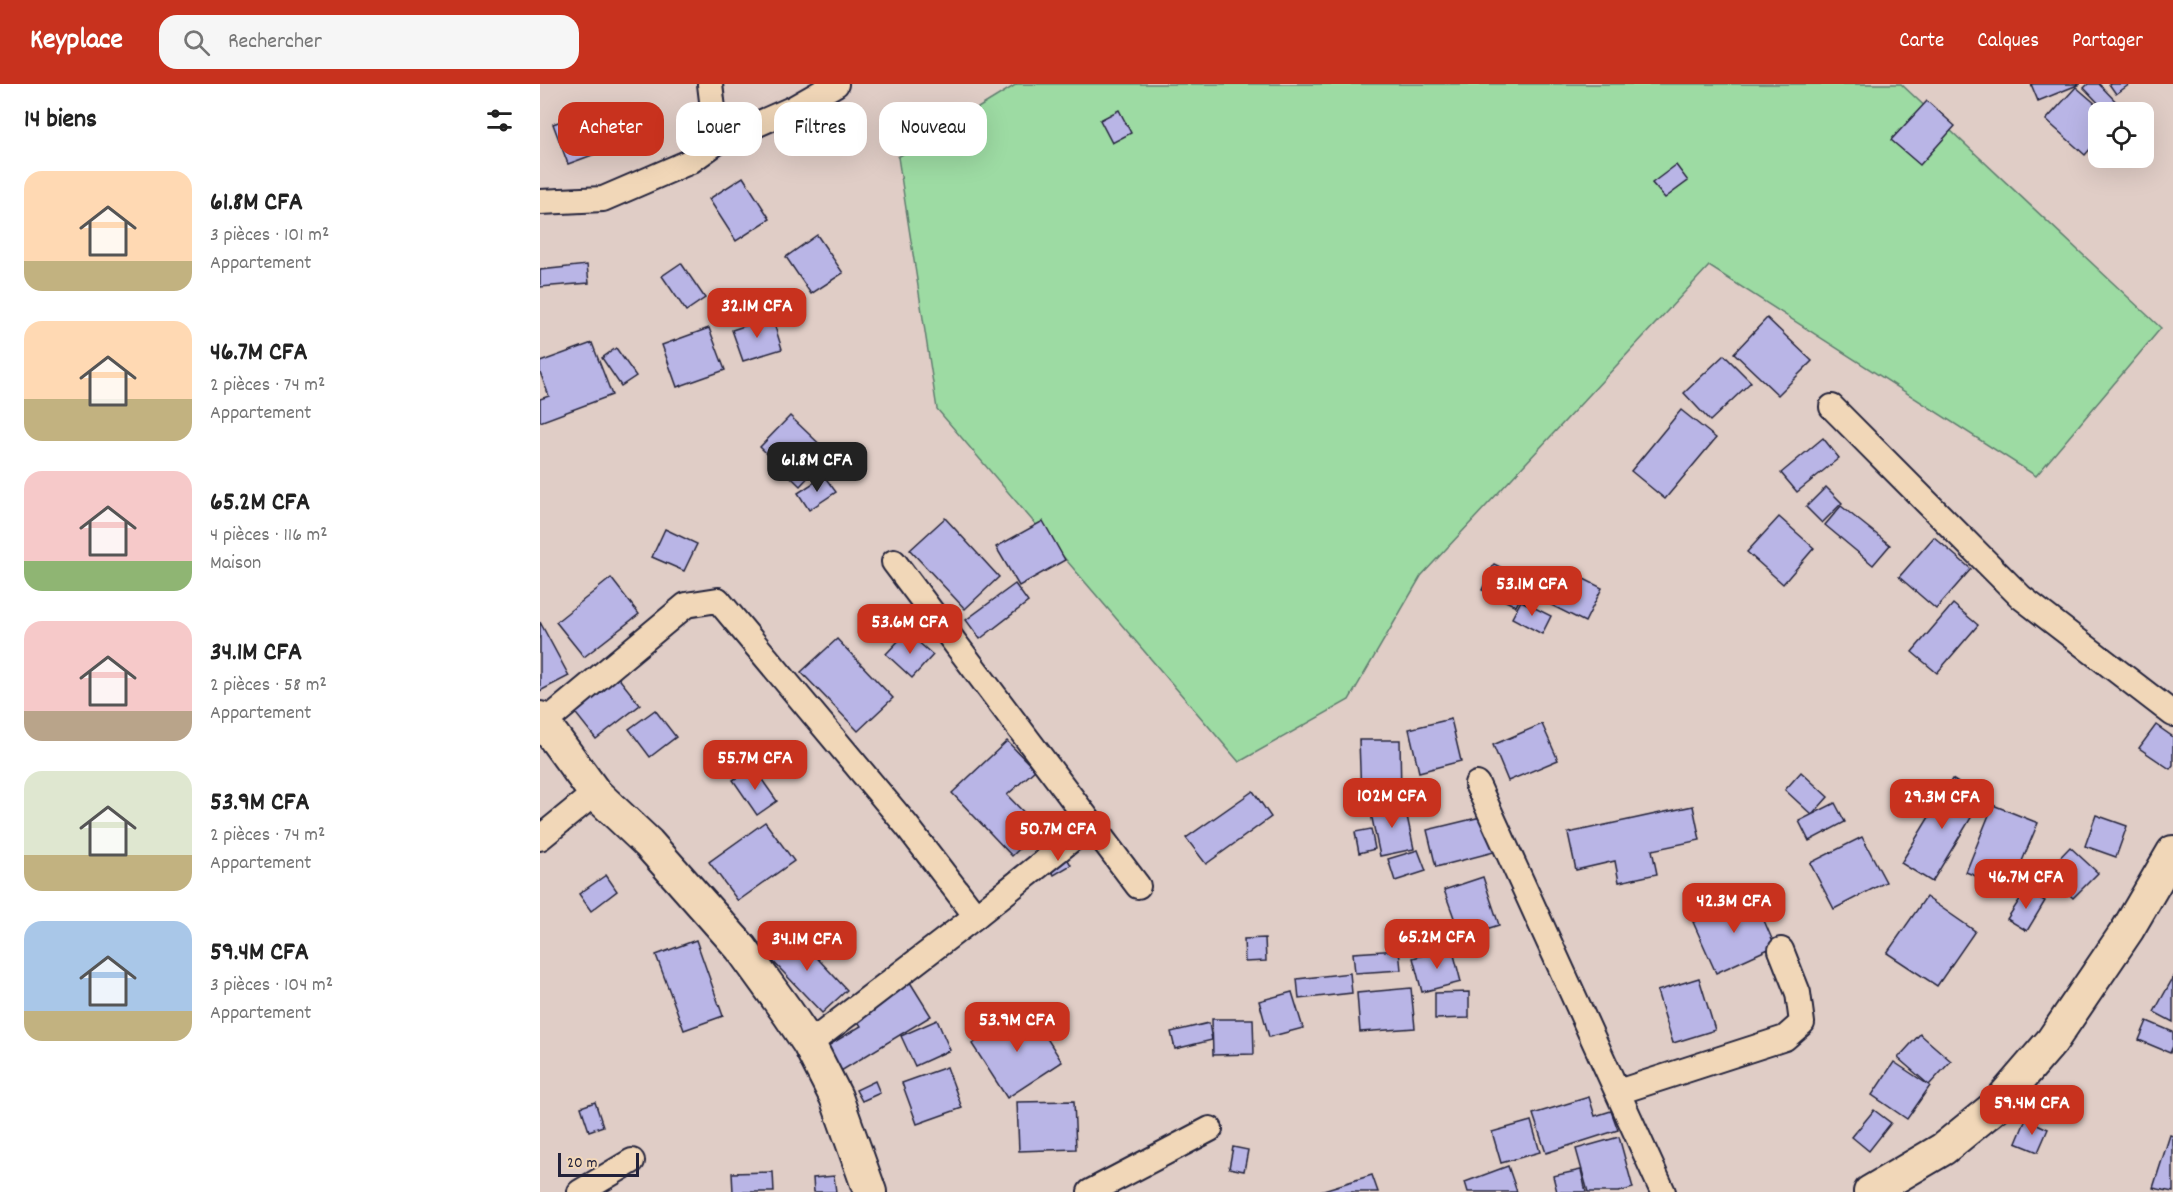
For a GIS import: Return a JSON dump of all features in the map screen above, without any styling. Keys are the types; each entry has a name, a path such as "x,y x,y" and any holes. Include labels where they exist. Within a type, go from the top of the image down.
{"street":[{"path":"710,84 712,102"},
{"path":"762,122 794,108 836,84"},
{"path":"540,202 603,199 689,162 697,156"},
{"path":"1832,407 2021,597 2173,714"},
{"path":"894,562 1138,886"},
{"path":"870,1192 836,1097 809,1044 741,948 648,843 595,793 542,720 686,605 718,600 907,826 976,916"},
{"path":"1477,784 1663,1192"},
{"path":"540,838 595,793"},
{"path":"809,1044 1092,824"},
{"path":"1870,1192 1943,1149 1996,1106 2052,1041 2128,929 2173,852"},
{"path":"1618,1092 1785,1038 1802,1023 1798,993 1781,950"},
{"path":"1090,1192 1210,1129"},
{"path":"580,1192 632,1161"}],"green space":[{"path":"1017,84 1901,84 2161,328 2036,476 1709,266 1421,576 1349,700 1239,762 937,409 898,157 987,156 987,102"}],"building":[{"path":"2031,84 2080,84 2038,101"},
{"path":"2088,84 2099,84 2116,102 2097,102 2084,88"},
{"path":"2109,84 2130,84 2116,94"},
{"path":"2076,87 2093,102 2088,102 2088,152 2085,155 2046,120"},
{"path":"1927,101 1955,126 1920,165 1891,140"},
{"path":"1119,110 1131,133 1112,143 1100,120"},
{"path":"558,122 558,137 553,124"},
{"path":"565,156 590,156 568,164"},
{"path":"1676,165 1688,181 1665,198 1652,183"},
{"path":"743,177 770,219 736,241 709,199"},
{"path":"817,235 843,273 811,294 786,257"},
{"path":"681,263 705,298 686,311 662,276"},
{"path":"587,265 589,283 540,287 540,270"},
{"path":"772,317 782,349 743,361 732,330"},
{"path":"1767,318 1812,361 1778,395 1734,353"},
{"path":"709,328 725,370 677,387 662,345"},
{"path":"592,343 612,395 540,422 540,399 549,396 540,372 540,362"},
{"path":"616,348 636,376 621,386 602,358"},
{"path":"1724,355 1751,382 1710,421 1684,393"},
{"path":"1681,410 1716,438 1665,499 1631,471"},
{"path":"790,416 830,454 800,486 760,447"},
{"path":"1823,438 1839,458 1797,492 1781,473"},
{"path":"824,476 836,492 809,510 798,493"},
{"path":"1826,487 1842,503 1822,523 1806,507"},
{"path":"1841,506 1890,545 1873,565 1825,525"},
{"path":"1779,517 1814,548 1783,584 1747,552"},
{"path":"945,518 999,577 965,609 910,550"},
{"path":"1043,521 1065,560 1019,586 996,547"},
{"path":"665,529 697,544 684,571 652,557"},
{"path":"1934,537 1971,569 1936,609 1899,577"},
{"path":"1494,564 1529,581 1516,606 1482,590"},
{"path":"1568,571 1602,588 1585,622 1551,605"},
{"path":"611,578 639,614 584,657 556,622"},
{"path":"1015,584 1028,602 980,639 966,620"},
{"path":"1521,601 1551,616 1542,634 1512,618"},
{"path":"1953,604 1978,625 1937,673 1912,652"},
{"path":"540,622 569,676 540,691"},
{"path":"907,632 933,655 912,678 886,654"},
{"path":"837,639 893,698 858,731 801,672"},
{"path":"617,676 640,705 596,739 573,710"},
{"path":"655,710 676,737 650,757 629,729"},
{"path":"1451,719 1461,761 1419,772 1409,729"},
{"path":"1542,724 1558,760 1508,781 1493,745"},
{"path":"2156,725 2173,737 2173,765 2170,769 2139,748"},
{"path":"1359,740 1400,740 1401,795 1361,797"},
{"path":"1007,741 1035,770 1007,795 1040,829 1012,856 952,793"},
{"path":"753,767 777,801 757,815 733,780"},
{"path":"1801,772 1828,797 1812,815 1785,790"},
{"path":"1952,779 1983,798 1932,882 1901,863"},
{"path":"1253,791 1271,817 1206,864 1186,838"},
{"path":"1404,802 1414,849 1380,856 1370,809"},
{"path":"1835,803 1845,822 1809,841 1799,821"},
{"path":"1993,805 2038,823 2010,890 1966,872"},
{"path":"1693,806 1700,840 1652,850 1657,874 1619,882 1615,861 1576,870 1568,833"},
{"path":"2096,815 2127,826 2116,857 2085,846"},
{"path":"1485,816 1494,852 1436,867 1427,830"},
{"path":"765,822 794,861 738,901 709,862"},
{"path":"1371,829 1375,849 1359,853 1355,832"},
{"path":"1862,837 1886,882 1834,909 1810,863"},
{"path":"2070,847 2098,873 2073,898 2046,872"},
{"path":"1061,848 1071,865 1054,875 1044,858"},
{"path":"1418,850 1426,871 1395,881 1388,859"},
{"path":"606,875 617,891 591,911 579,894"},
{"path":"1483,877 1499,925 1461,937 1444,890"},
{"path":"2026,890 2045,901 2027,931 2007,919"},
{"path":"1753,895 1775,946 1716,973 1693,922"},
{"path":"1926,897 1975,931 1937,986 1887,953"},
{"path":"792,931 847,990 822,1013 767,955"},
{"path":"1265,938 1266,961 1245,962 1244,939"},
{"path":"696,940 723,1016 684,1030 656,955"},
{"path":"1452,947 1461,982 1422,992 1413,958"},
{"path":"1399,950 1401,970 1355,973 1353,953"},
{"path":"1350,973 1352,993 1299,999 1297,979"},
{"path":"1699,978 1715,1030 1673,1043 1657,991"},
{"path":"2173,978 2173,1022 2154,1012"},
{"path":"908,979 931,1016 841,1071 826,1047 861,1026 854,1015"},
{"path":"1411,988 1415,1028 1360,1032 1357,993"},
{"path":"1292,992 1303,1028 1269,1037 1259,1001"},
{"path":"1469,992 1469,1018 1435,1019 1435,993"},
{"path":"1028,1008 1062,1062 1007,1098 972,1044"},
{"path":"1212,1019 1253,1019 1254,1054 1213,1055"},
{"path":"937,1020 950,1050 915,1066 901,1036"},
{"path":"2147,1021 2173,1032 2173,1046 2170,1053 2139,1040"},
{"path":"1209,1023 1212,1040 1175,1049 1171,1032"},
{"path":"1920,1034 1951,1061 1929,1085 1898,1058"},
{"path":"1894,1062 1930,1086 1907,1119 1872,1095"},
{"path":"947,1067 962,1108 917,1124 902,1083"},
{"path":"875,1081 880,1093 862,1101 856,1090"},
{"path":"1589,1097 1595,1116 1611,1111 1618,1130 1546,1153 1533,1114"},
{"path":"1074,1101 1076,1149 1019,1151 1017,1102"},
{"path":"595,1102 603,1126 589,1131 581,1107"},
{"path":"1874,1110 1891,1123 1869,1151 1852,1137"},
{"path":"2026,1119 2048,1129 2038,1152 2016,1143"},
{"path":"1531,1121 1540,1152 1501,1163 1492,1132"},
{"path":"2170,1135 2173,1136 2173,1192 2153,1188"},
{"path":"1619,1137 1633,1188 1619,1192 1588,1192 1576,1149"},
{"path":"1233,1147 1248,1150 1244,1171 1229,1168"},
{"path":"1508,1166 1517,1192 1468,1192 1465,1182"},
{"path":"1581,1170 1586,1192 1557,1192 1553,1176"},
{"path":"773,1172 774,1192 733,1192 732,1173"},
{"path":"1372,1175 1378,1192 1317,1192"},
{"path":"834,1176 836,1192 814,1192 813,1178"}]}
